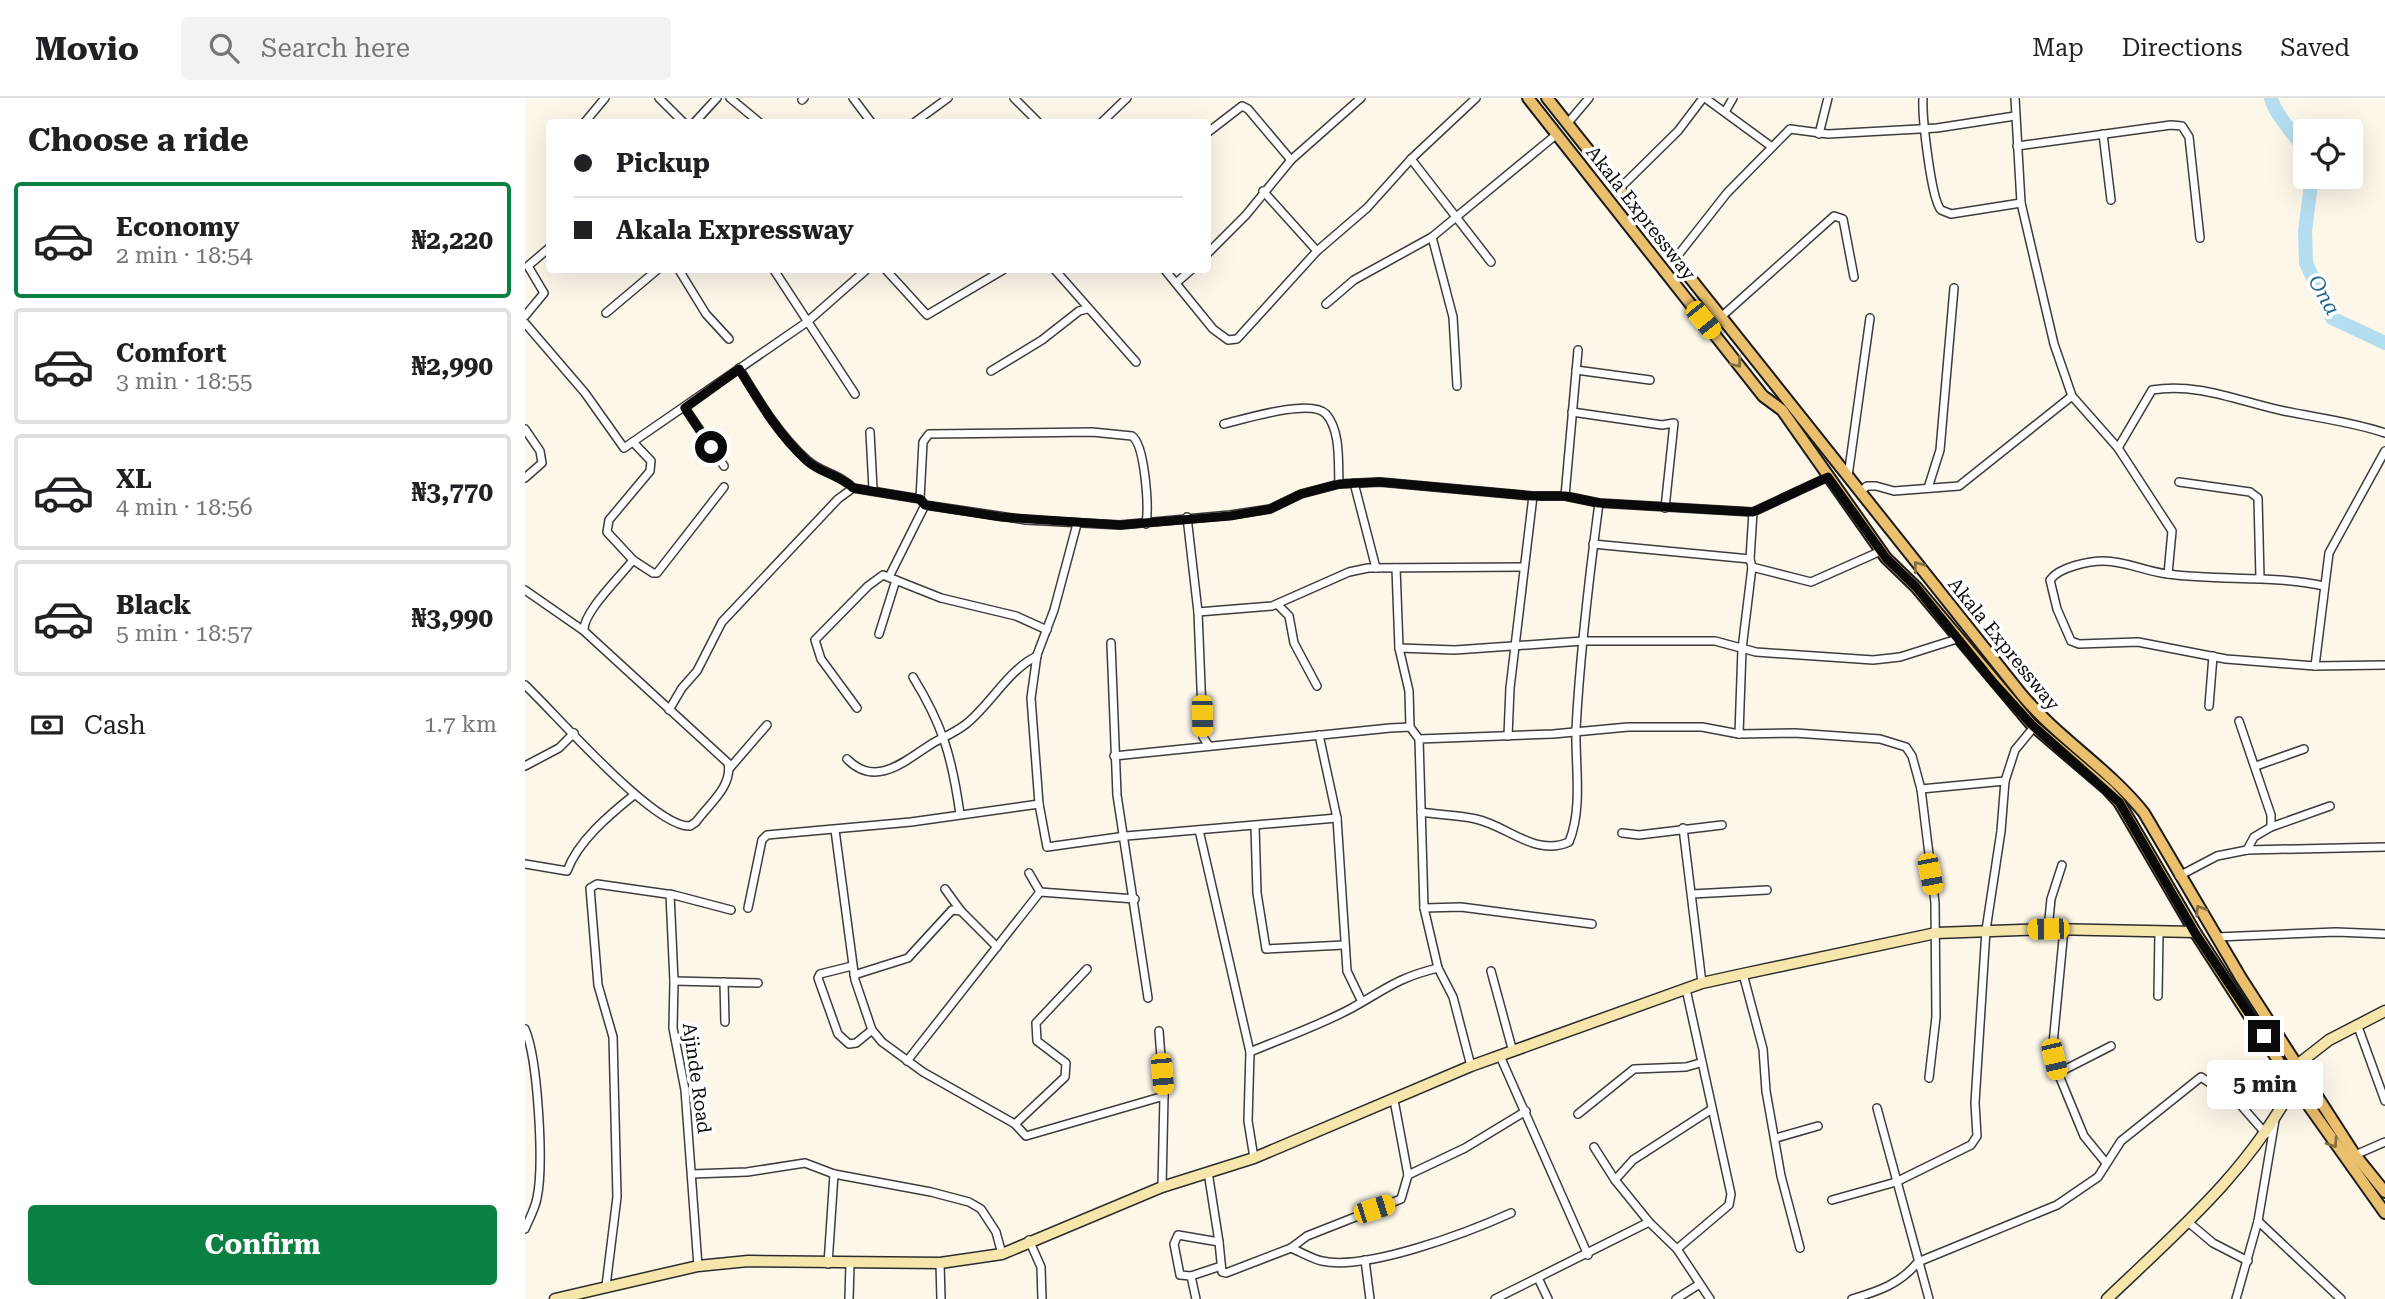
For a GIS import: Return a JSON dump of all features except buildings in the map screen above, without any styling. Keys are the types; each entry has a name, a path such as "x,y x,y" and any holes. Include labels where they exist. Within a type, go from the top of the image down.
{"main road":[{"name":"Akala Expressway","path":"1547,98 2033,708 2053,730 2124,789 2144,813 2179,876 2297,1065 2355,1155 2385,1192"},
{"name":"Akala Expressway","path":"1531,99 1763,396 1782,410 1884,554 1916,587 1957,639 2034,727 2119,802 2195,933 2294,1085 2385,1213"},
{"path":"1861,523 1878,511"},
{"path":"1884,554 1896,536"}],"street":[{"path":"588,119 605,98"},
{"path":"659,98 680,119"},
{"path":"698,119 717,98"},
{"path":"730,98 755,119"},
{"path":"853,98 869,119"},
{"path":"919,119 948,98"},
{"path":"1014,98 1035,119"},
{"path":"1106,119 1127,98"},
{"path":"1168,273 1213,329 1232,340 1237,339 1317,251 1367,208 1411,159 1431,144 1476,98"},
{"path":"1567,124 1589,98"},
{"path":"1619,189 1678,131 1704,98 1772,147"},
{"path":"1725,112 1733,98"},
{"path":"1819,134 1828,98"},
{"path":"1923,98 1922,128 1930,158 1933,198 1941,210 1951,214 2021,203"},
{"path":"2015,98 2021,203 2054,344 2072,396 2118,448 2172,531 2168,574"},
{"path":"1211,250 1246,215 1291,160 1357,99"},
{"path":"1211,130 1242,106 1248,109 1291,160"},
{"path":"1675,258 1727,193 1790,129 1819,134 1947,127 2015,116"},
{"path":"2017,146 2177,124 2186,130 2200,238"},
{"path":"1326,304 1354,281 1432,237 1557,134"},
{"path":"2103,134 2111,200"},
{"path":"1411,159 1491,262"},
{"path":"1263,191 1317,251"},
{"path":"1721,317 1834,216 1843,219 1854,277"},
{"path":"1432,237 1453,317 1457,386"},
{"path":"525,316 544,293 528,266 546,251"},
{"path":"606,313 653,273"},
{"path":"681,273 706,314 729,339"},
{"path":"776,273 855,394"},
{"path":"525,323 585,393 621,446 626,447 807,322 863,273"},
{"path":"889,273 927,315 998,273"},
{"path":"1058,273 1081,301 1083,310 1136,362"},
{"path":"1176,283 1188,273"},
{"path":"1928,488 1940,450 1954,288"},
{"path":"991,371 1042,340 1083,310"},
{"path":"1848,476 1870,318"},
{"path":"1565,496 1578,350"},
{"path":"739,369 774,424 808,462 846,481 853,488"},
{"path":"1576,370 1650,380"},
{"path":"2118,448 2152,390 2165,388 2209,390 2281,411 2385,433"},
{"path":"1861,491 1867,486 1894,491 1959,486 2072,396"},
{"path":"685,408 724,466"},
{"path":"1224,424 1299,408 1321,410 1328,416 1335,434 1339,484"},
{"path":"1572,412 1662,425 1674,423 1665,508"},
{"path":"525,429 542,457 542,463 525,478"},
{"path":"870,432 873,489"},
{"path":"879,634 893,578 922,502 923,442 929,434 1092,432 1132,436 1138,442 1147,492 1146,524"},
{"path":"633,442 651,461 650,471 607,525 607,531 633,560 657,573 724,486"},
{"path":"2315,666 2329,553 2385,451"},
{"path":"669,710 681,688 697,671 722,622 838,499 853,488 873,489 976,514 1077,524 1146,524 1187,517 1230,516 1270,509 1301,494 1354,483 1411,483 1533,496 1565,496 1599,503 1753,512 1828,477"},
{"path":"2179,482 2250,492 2258,498 2260,578"},
{"path":"1354,483 1376,568"},
{"path":"1508,736 1510,688 1533,496"},
{"path":"1421,811 1476,819 1542,847 1559,846 1569,842 1577,781 1576,731 1583,641 1599,503"},
{"path":"1739,734 1741,660 1751,563 1753,512"},
{"path":"1187,517 1198,612 1203,737 1209,746"},
{"path":"1077,524 1037,656 1031,698 1039,804 1047,847 1126,836 1337,818"},
{"path":"1593,544 1751,563 1811,582 1884,554"},
{"path":"584,631 583,626 595,604 633,560"},
{"path":"2324,586 2260,578 2168,574 2106,561 2069,569 2054,575 2050,580 2057,609 2071,641 2103,644 2138,642 2213,656 2315,666 2385,665"},
{"path":"1198,612 1278,605 1349,572 1376,568 1524,567"},
{"path":"1396,568 1399,648 1409,691 1410,727 1419,738 1424,908 1438,968 1453,997 1471,1066"},
{"path":"857,708 821,659 815,640 868,586 883,575 941,598 1016,616 1047,630"},
{"path":"525,590 584,631 631,671 669,710 728,763 726,785 690,826 680,825 634,796 525,685"},
{"path":"1278,605 1289,616 1294,643 1317,686"},
{"path":"1399,648 1516,647 1583,641 1715,641 1768,653 1873,660 1900,657 1957,639"},
{"path":"1111,643 1114,756 1119,810 1126,836 1148,998"},
{"path":"847,759 863,771 893,769 967,723 1022,665 1037,656"},
{"path":"2209,706 2213,656"},
{"path":"913,677 945,737 954,767 960,814"},
{"path":"2239,721 2268,801 2271,827"},
{"path":"729,769 767,725"},
{"path":"1114,756 1410,727"},
{"path":"1419,738 1702,727 1739,734 1795,733 1895,743 1906,747 1912,756 1921,789 1936,933 1935,1017 1929,1078"},
{"path":"1832,1200 1896,1182 1971,1145 1977,1136 1975,1103 1986,930 2001,831 2005,781 2015,751 2034,727"},
{"path":"525,766 559,748 574,733"},
{"path":"1319,735 1337,818 1347,971 1361,1000"},
{"path":"1193,749 1203,737"},
{"path":"2256,766 2304,750"},
{"path":"1921,789 2005,781"},
{"path":"525,864 567,872 571,860 596,829 634,796"},
{"path":"748,908 762,840 767,835 835,830 1039,804"},
{"path":"2247,850 2254,837 2271,827 2330,806"},
{"path":"1622,833 1639,835 1722,825"},
{"path":"1255,826 1257,893 1266,949 1344,945"},
{"path":"1683,828 1702,983"},
{"path":"835,830 846,899 852,966 859,1000 872,1030 882,1042 907,1060 1015,1124 1029,1136 1164,1096"},
{"path":"1199,830 1250,1052 1248,1121 1254,1158"},
{"path":"2179,876 2217,856 2247,850 2385,847"},
{"path":"2048,929 2050,899 2062,865"},
{"path":"1028,873 1040,892"},
{"path":"606,1286 617,1197 613,1049 598,985 590,888 597,884 670,894 731,910"},
{"path":"945,889 961,911 996,947"},
{"path":"1692,894 1767,890"},
{"path":"1040,892 1135,900"},
{"path":"907,1060 1040,892"},
{"name":"Ajinde Road","path":"670,894 673,1028 685,1090 698,1266"},
{"path":"1424,908 1461,907 1592,923"},
{"path":"854,975 908,958 952,910 961,911"},
{"path":"555,1299 698,1266 748,1261 828,1264 940,1263 1002,1254 1162,1187 1254,1158 1471,1066 1702,983 1936,933 2064,929 2195,933"},
{"path":"2064,929 2053,1044 2058,1073 2084,1136 2106,1163"},
{"path":"2158,996 2159,932"},
{"path":"2217,937 2336,932 2385,934"},
{"path":"852,966 820,974 818,978 838,1034 843,1040 856,1043 872,1030"},
{"path":"1015,1124 1065,1077 1066,1063 1035,1037 1036,1023 1087,968"},
{"path":"1250,1052 1349,1009 1410,974 1438,968"},
{"path":"1490,971 1513,1052"},
{"path":"1743,974 1763,1049 1766,1091 1781,1176 1800,1248"},
{"path":"674,981 758,983"},
{"path":"724,982 725,1022"},
{"path":"1677,1249 1729,1205 1731,1194 1700,1063 1686,989"},
{"path":"2297,1065 2329,1040 2385,1011"},
{"path":"2357,1024 2385,1101"},
{"path":"525,1029 532,1047 537,1087 539,1171 537,1198 525,1229"},
{"path":"1159,1031 1164,1096 1162,1187"},
{"path":"2058,1073 2111,1046"},
{"path":"1500,1056 1588,1255"},
{"path":"1578,1114 1634,1069 1686,1067 1700,1063"},
{"path":"1852,1299 1882,1290 1905,1278 1918,1262 2057,1205 2098,1177 2121,1141 2201,1077 2238,1102 2266,1134"},
{"path":"2107,1299 2215,1197 2266,1134 2294,1085"},
{"path":"1208,1172 1222,1272 1226,1273 1291,1248 1307,1236 1401,1199 1408,1175 1394,1100"},
{"path":"1877,1108 1929,1299"},
{"path":"1615,1180 1633,1160 1711,1109"},
{"path":"1408,1175 1465,1148 1526,1111"},
{"path":"2236,1299 2259,1222 2275,1120"},
{"path":"1776,1138 1818,1126"},
{"path":"2355,1155 2385,1142"},
{"path":"1594,1147 1615,1180 1649,1223 1677,1249 1698,1285 1710,1299"},
{"path":"692,1174 747,1172 805,1163 834,1174 969,1202 988,1214 1002,1254"},
{"path":"828,1264 834,1174"},
{"path":"1291,1248 1322,1262 1365,1260 1476,1229 1511,1213"},
{"path":"2187,1222 2213,1243 2248,1261"},
{"path":"2259,1222 2341,1299"},
{"path":"1495,1299 1539,1280 1649,1223"},
{"path":"1219,1241 1184,1234 1178,1235 1174,1244 1180,1275 1191,1276 1221,1266"},
{"path":"1030,1240 1041,1267 1042,1299"},
{"path":"1365,1260 1370,1299"},
{"path":"940,1263 941,1299"},
{"path":"849,1299 850,1264"},
{"path":"1191,1276 1196,1299"},
{"path":"1539,1280 1548,1299"},
{"path":"1677,1299 1698,1285"}],"waterway":[{"name":"Ona","path":"2271,98 2277,112 2293,134"},
{"name":"Ona","path":"2310,189 2305,231 2306,263 2332,318 2385,343"}],"route":[{"path":"711,447 685,408 739,369 774,424 808,462 823,472 846,481 853,488 920,499 925,505 1026,520 1120,525 1158,523 1187,517 1230,516 1270,509 1301,494 1339,484 1380,482 1533,496 1565,496 1599,503 1753,512 1828,477 1886,558 1916,587 1993,682 2031,724 2119,802 2195,933 2264,1036"}]}
